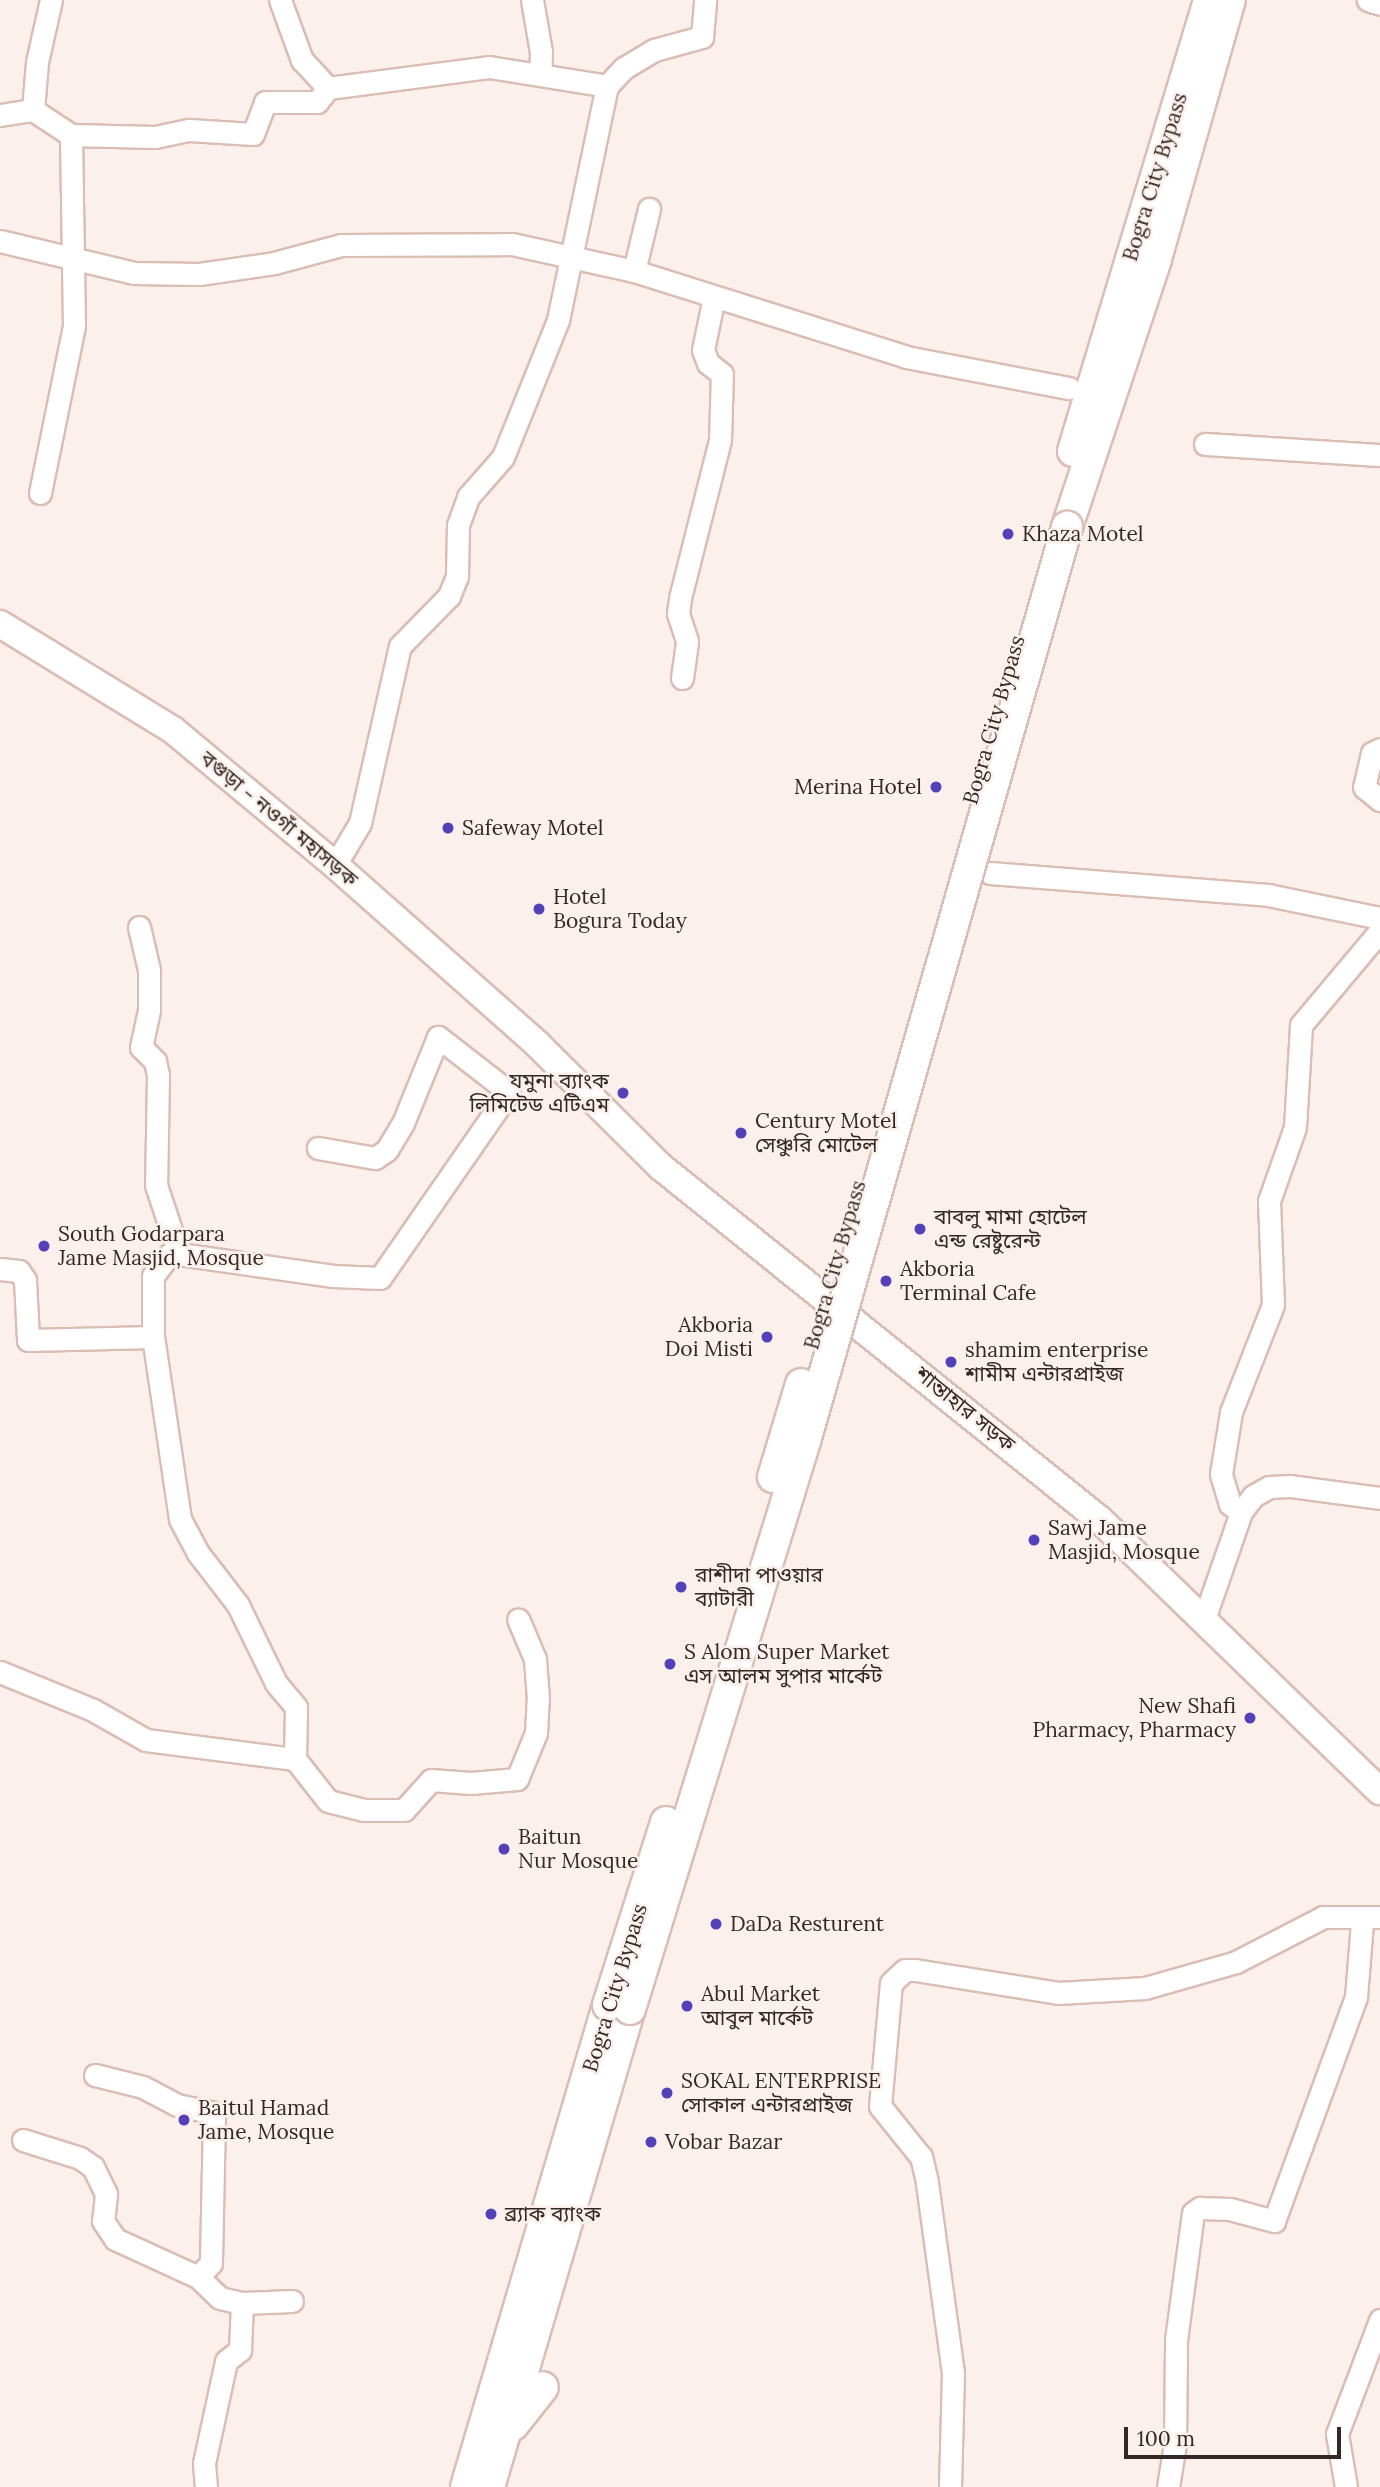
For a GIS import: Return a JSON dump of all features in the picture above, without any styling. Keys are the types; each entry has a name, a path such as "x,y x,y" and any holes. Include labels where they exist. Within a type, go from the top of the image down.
{"highway":[{"name":"Bogra City Bypass","path":"1142,260 1209,0"},
{"name":"Bogra City Bypass","path":"489,2487 619,2007 798,1393 1058,525 1142,260 1230,0"},
{"name":"Bogra City Bypass","path":"466,2487 619,2007"},
{"path":"503,2437 543,2387"}],"main road":[{"name":"বগুড়া - নওগাঁ মহাসড়ক","path":"0,624 173,730 335,865 537,1044"},
{"name":"শান্তাহার সড়ক","path":"537,1044 661,1167 1099,1519 1380,1791"}],"street":[{"path":"33,110 37,62 51,0"},
{"path":"280,0 302,60 328,88"},
{"path":"532,0 541,52 540,75"},
{"path":"335,865 360,823 400,646 449,596 457,576 458,525 468,497 503,457 558,320 607,86 624,68 654,50 702,37 705,0"},
{"path":"1368,0 1380,4"},
{"path":"0,116 33,110 71,135 155,137 199,130 253,134 265,102 317,102 328,88 489,67 607,86"},
{"path":"40,493 74,326 71,135"},
{"path":"634,271 649,209"},
{"path":"0,241 134,273 199,274 274,263 341,245 512,244 570,253 634,271 906,357 1069,388"},
{"path":"682,678 687,641 678,613 680,598 720,440 722,374 708,363 703,350 714,297"},
{"path":"1205,443 1380,455"},
{"path":"1380,749 1372,752 1364,786 1366,793 1380,800"},
{"path":"990,873 1268,895 1380,918"},
{"path":"139,927 149,970 149,1010 141,1047 155,1061 158,1075 156,1185 179,1254"},
{"path":"1241,1512 1230,1504 1221,1475 1231,1412 1273,1305 1269,1201 1295,1128 1301,1025 1380,931"},
{"path":"318,1148 375,1158 387,1150 403,1122 438,1037 509,1092 380,1278 332,1276 179,1254 169,1255 153,1276 153,1337 180,1519 198,1553 238,1605 276,1682 296,1707 295,1759 328,1801 363,1810 404,1810 431,1780 471,1783 517,1779 537,1733 538,1699 535,1659 518,1619"},
{"path":"0,1269 19,1271 25,1280 28,1340 153,1337"},
{"path":"1203,1622 1241,1512 1269,1487 1380,1498"},
{"path":"0,1672 93,1710 146,1740 295,1759"},
{"path":"950,2487 953,2372 927,2182 922,2157 880,2106 891,1983 905,1970 915,1969 1058,1993 1145,1988 1236,1962 1322,1917 1372,1917 1356,1997 1274,2221 1230,2209 1200,2208 1194,2213 1176,2340 1175,2444 1168,2487"},
{"path":"95,2075 143,2087 177,2105 211,2112 215,2118 211,2263 198,2277"},
{"path":"23,2140 80,2158 93,2168 106,2194 103,2221 115,2239 198,2277 220,2298 242,2303 292,2301"},
{"path":"206,2487 204,2463 226,2361 240,2350 242,2303"},
{"path":"1346,2487 1337,2434 1380,2320"}],"place":[{"name":"Khaza Motel","path":"1008,534"},
{"name":"Merina Hotel","path":"936,787"},
{"name":"Safeway Motel","path":"448,828"},
{"name":"Hotel Bogura Today","path":"539,909"},
{"name":"যমুনা ব্যাংক লিমিটেড এটিএম","path":"623,1093"},
{"name":"Century Motel সেঞ্চুরি মোটেল","path":"741,1133"},
{"name":"বাবলু মামা হোটেল এন্ড রেষ্টুরেন্ট","path":"920,1229"},
{"name":"South Godarpara Jame Masjid, Mosque","path":"44,1246"},
{"name":"Akboria Terminal Cafe","path":"886,1281"},
{"name":"Akboria Doi Misti","path":"767,1337"},
{"name":"shamim enterprise শামীম এন্টারপ্রাইজ","path":"951,1362"},
{"name":"Sawj Jame Masjid, Mosque","path":"1034,1540"},
{"name":"রাশীদা পাওয়ার ব্যাটারী","path":"681,1587"},
{"name":"S Alom Super Market এস আলম সুপার মার্কেট","path":"670,1664"},
{"name":"New Shafi Pharmacy, Pharmacy","path":"1250,1718"},
{"name":"Baitun Nur Mosque","path":"504,1849"},
{"name":"DaDa Resturent","path":"716,1924"},
{"name":"Abul Market আবুল মার্কেট","path":"687,2006"},
{"name":"SOKAL ENTERPRISE সোকাল এন্টারপ্রাইজ","path":"667,2093"},
{"name":"Baitul Hamad Jame, Mosque","path":"184,2120"},
{"name":"Vobar Bazar","path":"651,2142"},
{"name":"ব্র্যাক ব্যাংক","path":"491,2214"}]}
